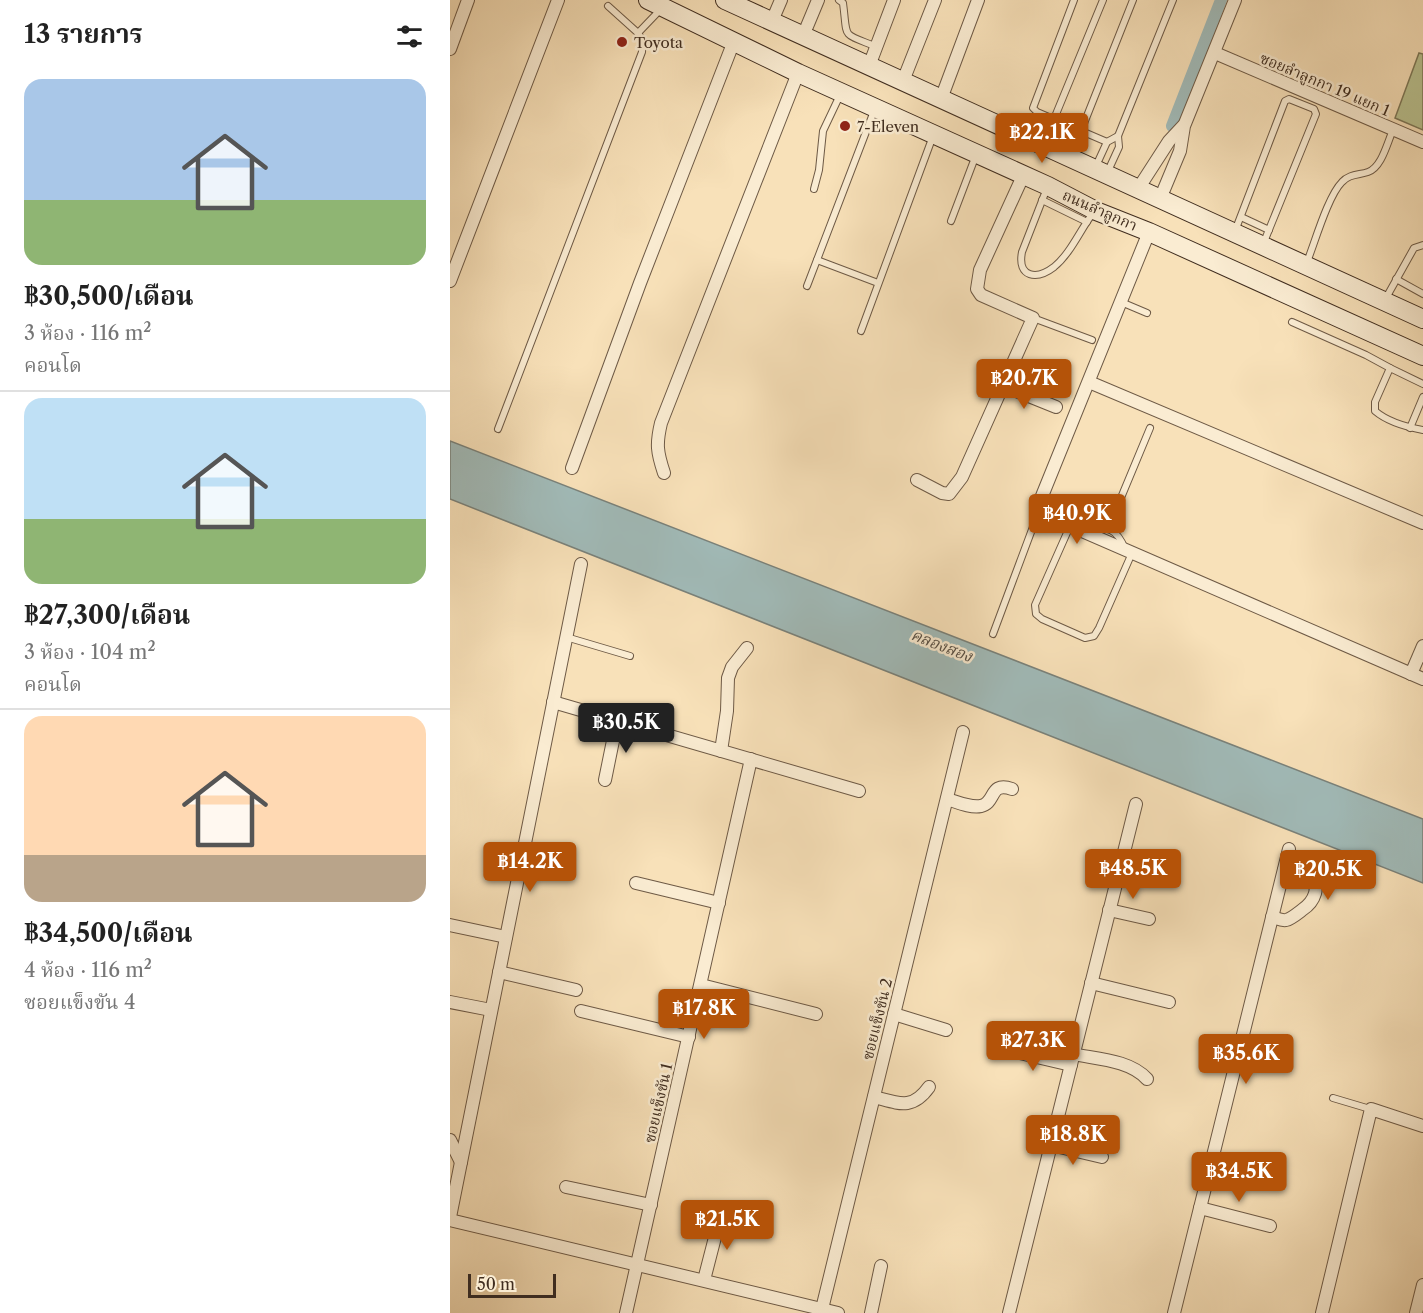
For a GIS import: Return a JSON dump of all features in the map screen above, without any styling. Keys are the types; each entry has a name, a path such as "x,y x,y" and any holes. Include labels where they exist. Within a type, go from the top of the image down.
{"main road":[{"path":"725,0 1160,199 1238,225 1266,238 1305,265 1423,319"},
{"name":"ถนนลำลูกกา","path":"656,4 798,73 1023,176 1045,193 1091,216 1149,232 1423,356"}],"street":[{"path":"450,49 468,0"},
{"path":"450,281 558,0"},
{"path":"772,21 781,0"},
{"path":"803,36 818,0"},
{"path":"869,66 894,0"},
{"path":"903,81 935,0"},
{"path":"941,99 978,0"},
{"path":"1160,199 1180,151 1184,126 1235,0"},
{"path":"572,468 640,283 734,41"},
{"name":"ซอยลำลูกกา 19 แยก 1","path":"1215,53 1423,142"},
{"path":"664,473 657,453 657,439 661,423 798,73"},
{"path":"1138,189 1169,141 1184,126"},
{"path":"917,480 942,493 949,494 962,477 1033,318 981,295 977,289 980,270 1023,176"},
{"path":"1149,232 1040,501 1043,514 1423,679"},
{"path":"1089,382 1423,523"},
{"path":"1004,386 1056,407"},
{"path":"581,564 450,1219 704,1280 821,1311 838,1313"},
{"path":"1411,674 1423,646"},
{"path":"721,751 727,711 728,678 732,666 747,648"},
{"path":"553,702 859,791"},
{"path":"605,780 617,721"},
{"name":"ซอยแข็งขัน 2","path":"821,1311 963,732"},
{"name":"ซอยแข็งขัน 1","path":"626,1313 751,759"},
{"path":"946,799 982,806 988,803 1000,787 1012,789"},
{"path":"1009,1313 1136,804"},
{"path":"1174,1313 1289,849"},
{"path":"1272,918 1286,920 1290,918 1307,906 1316,891 1315,885 1304,874 1284,870"},
{"path":"636,883 719,903"},
{"path":"1109,910 1149,919"},
{"path":"450,925 506,937"},
{"path":"499,972 576,990"},
{"path":"1091,983 1169,1002"},
{"path":"700,985 816,1014"},
{"path":"450,1002 492,1010"},
{"path":"581,1011 689,1037"},
{"path":"894,1014 946,1030"},
{"path":"1002,1049 1126,1065 1136,1069 1147,1079"},
{"path":"874,1097 904,1104 915,1102 929,1087"},
{"path":"1322,1313 1371,1109 1423,1126"},
{"path":"450,1140 461,1162"},
{"path":"1051,1145 1102,1157"},
{"path":"566,1187 651,1205"},
{"path":"1200,1208 1270,1226"},
{"path":"704,1280 721,1214"},
{"path":"871,1313 880,1266"},
{"path":"1416,1313 1423,1285"}],"lane":[{"path":"839,0 843,3 845,30 848,35 877,47"},
{"path":"1074,0 1033,105 1034,110 1107,142"},
{"path":"1054,119 1103,0"},
{"path":"1080,130 1133,0"},
{"path":"1101,172 1119,147 1118,136 1173,0"},
{"path":"638,33 656,4"},
{"path":"498,429 639,62 643,41 638,33 608,6"},
{"path":"814,189 819,170 822,131 841,92"},
{"path":"1238,225 1285,101 1289,99 1314,110 1316,114 1266,238"},
{"path":"807,286 875,108"},
{"path":"1305,265 1341,182 1349,176 1371,171 1378,164 1393,130"},
{"path":"861,332 933,135"},
{"path":"1107,142 1118,136"},
{"path":"1101,172 1107,142"},
{"path":"951,221 976,154"},
{"path":"1045,193 1021,261 1023,269 1028,273 1035,276 1040,275 1054,267 1065,255 1091,216"},
{"path":"1384,301 1414,248 1423,245"},
{"path":"817,260 878,283"},
{"path":"1396,279 1423,294"},
{"path":"1121,302 1147,313"},
{"path":"1033,318 1092,340"},
{"path":"1292,322 1366,355 1423,384"},
{"path":"1390,368 1375,402 1375,411 1382,417 1410,428 1423,430"},
{"path":"1410,428 1423,397"},
{"path":"1108,529 1150,429"},
{"path":"993,634 1040,508"},
{"path":"1070,526 1035,605 1036,614 1041,619 1085,638 1094,636 1099,628 1129,551 1120,537 1108,529 1100,527 1083,532"},
{"path":"566,637 630,656"},
{"path":"1333,1098 1371,1109"}],"green space":[{"path":"1419,53 1423,54 1423,130 1395,118"}],"water":[{"name":"คลองสอง","path":"450,441 1423,819 1423,883 450,499"}],"waterway":[{"path":"1172,126 1221,0"}],"place":[{"name":"Toyota","path":"622,42"},
{"name":"7-Eleven","path":"845,126"}]}
